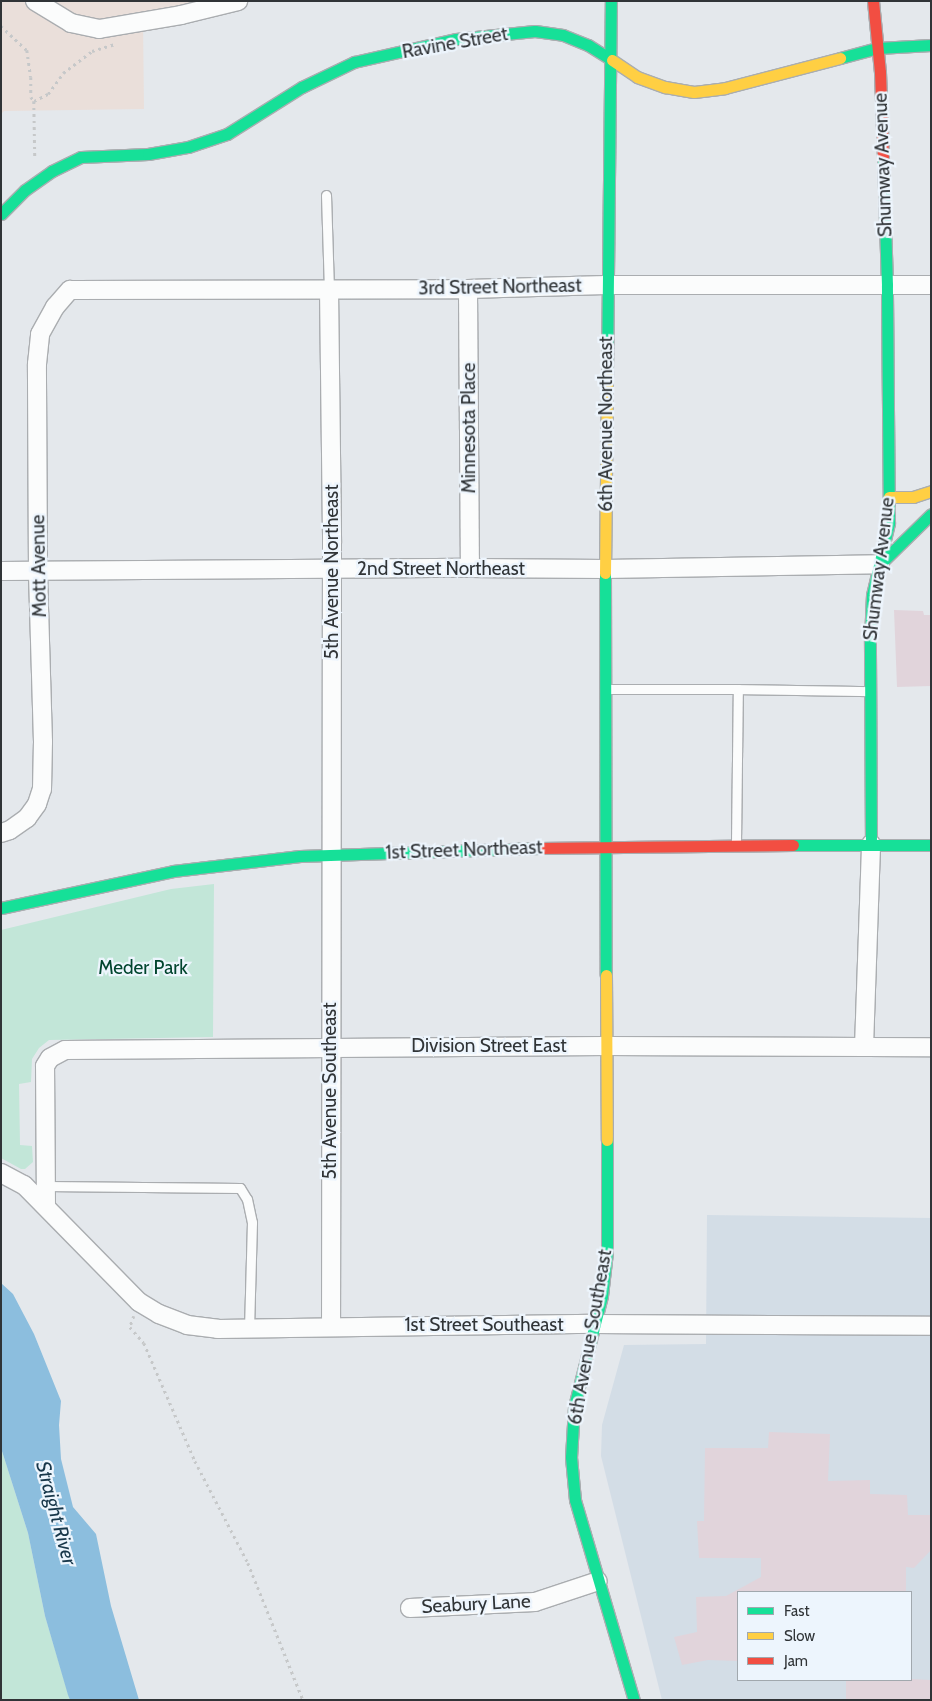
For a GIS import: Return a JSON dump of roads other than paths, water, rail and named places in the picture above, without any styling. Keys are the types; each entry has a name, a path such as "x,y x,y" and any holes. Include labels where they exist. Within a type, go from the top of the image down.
{"street":[{"path":"36,2 71,23 99,29 182,14 238,1"},
{"name":"6th Avenue Northeast","path":"606,846 606,285 612,60 611,1"},
{"name":"Shumway Avenue","path":"864,1047 871,844 870,691 872,595 889,523 887,286 878,48 873,1"},
{"name":"Ravine Street","path":"1,214 25,190 52,171 81,157 148,154 188,147 227,134 302,87 354,62 456,39 535,31 563,35 588,45 637,77 665,88 694,92 725,88 878,48 931,45"},
{"name":"3rd Street Northeast","path":"70,290 468,289 606,285 931,286"},
{"name":"5th Avenue Northeast","path":"329,289 332,569 332,855"},
{"name":"Minnesota Place","path":"468,289 470,568"},
{"name":"Mott Avenue","path":"1,833 10,830 27,818 36,804 42,788 44,742 38,571 37,364 40,334 55,307 70,290"},
{"path":"889,497 913,497 931,491"},
{"path":"880,564 931,514"},
{"name":"2nd Street Northeast","path":"1,571 605,569 880,564"},
{"name":"1st Street Northeast","path":"1,908 173,871 269,858 606,846 736,844 931,845"},
{"name":"6th Avenue Southeast","path":"606,846 608,1046 607,1252 595,1324 574,1406 571,1457 575,1500 634,1700"},
{"name":"5th Avenue Southeast","path":"331,1327 330,1047 332,855"},
{"name":"Division Street East","path":"46,1186 45,1066 50,1058 59,1051 65,1050 608,1046 931,1047"},
{"name":"1st Street Southeast","path":"1,1173 24,1185 140,1302 159,1314 187,1325 218,1329 595,1324 931,1326"},
{"path":"46,1186 46,1206"},
{"name":"Seabury Lane","path":"410,1608 535,1602 598,1581"}],"lane":[{"path":"326,195 329,289"},
{"path":"606,689 870,691"},
{"path":"736,844 738,689"},
{"path":"46,1186 240,1188 247,1199 252,1222 249,1328"}],"water":[{"name":"Straight River","path":"1,1283 13,1294 34,1334 61,1401 59,1425 61,1459 73,1507 96,1534 111,1606 139,1700 70,1700 68,1695 45,1616 28,1533 1,1448"}],"park label":[{"name":"Meder Park","path":"143,968"}]}
